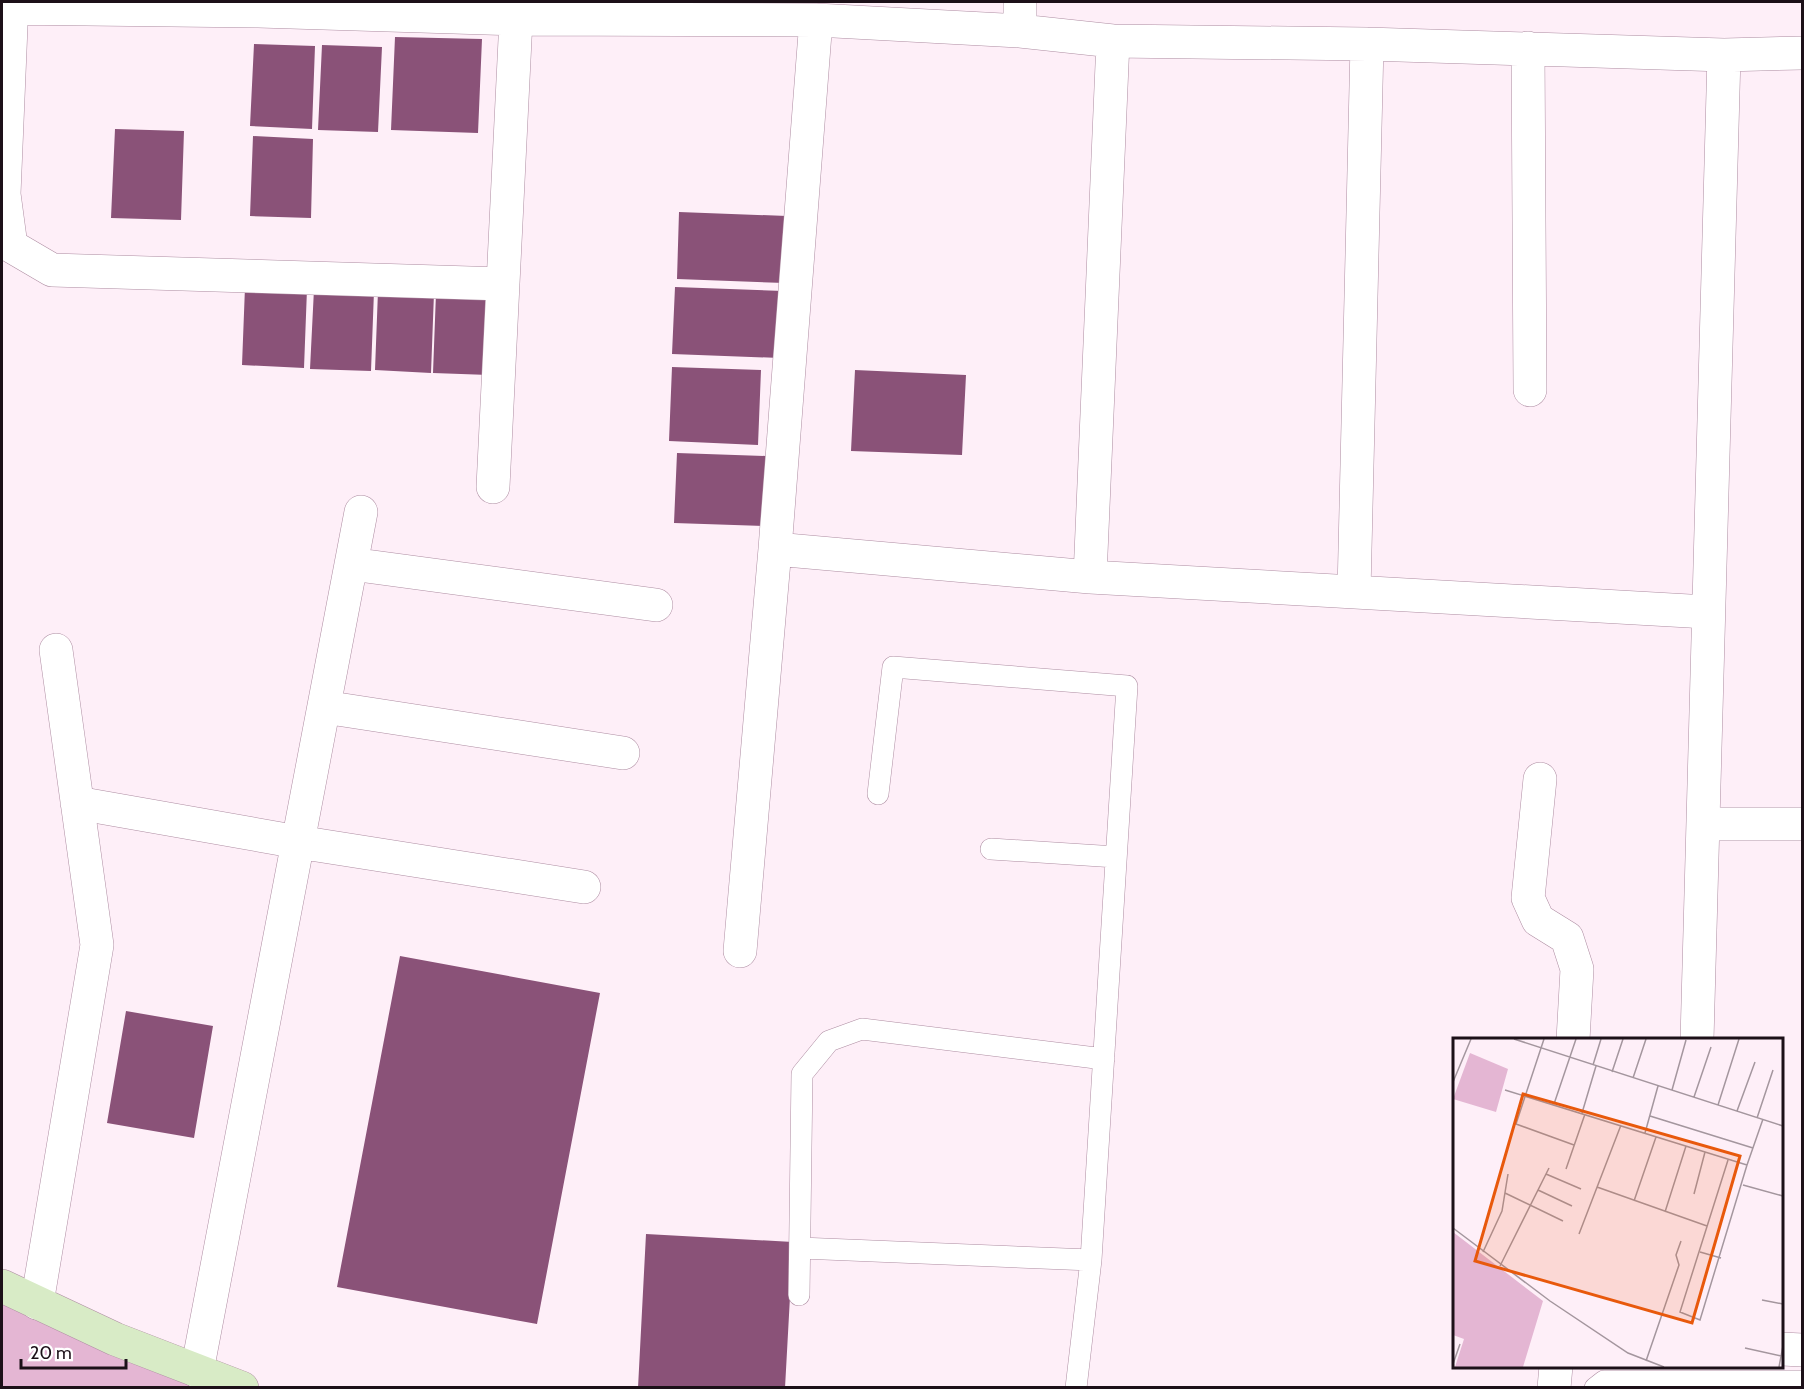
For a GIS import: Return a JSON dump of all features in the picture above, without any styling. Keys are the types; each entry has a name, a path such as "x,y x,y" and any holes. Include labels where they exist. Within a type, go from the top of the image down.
{"street":[{"path":"503,284 52,270 11,246 4,195 9,6 258,6 816,20 1020,16 1113,41 1367,44 1724,55 1803,53"},
{"path":"493,486 503,284 502,13"},
{"path":"740,951 775,549 816,20"},
{"path":"1090,577 1113,41"},
{"path":"1354,592 1367,44"},
{"path":"1528,48 1530,390"},
{"path":"1697,1038 1724,55"},
{"path":"197,1371 361,512"},
{"path":"775,549 1090,577 1707,612"},
{"path":"351,564 656,605"},
{"path":"37,1303 97,945 56,650"},
{"path":"324,706 623,753"},
{"path":"1540,779 1528,898 1538,920 1567,938 1577,969 1573,1038"},
{"path":"77,803 298,842 584,887"},
{"path":"1704,824 1803,824"},
{"path":"2,1286 115,1340 242,1388"},
{"path":"1783,1349 1803,1350"},
{"path":"1554,1388 1556,1368"}],"lane":[{"path":"878,794 893,667 1127,686 1091,1260 1076,1388"},
{"path":"991,849 1116,857"},
{"path":"799,1295 802,1074 829,1041 862,1029 1104,1059"},
{"path":"800,1248 1091,1260"},
{"path":"1595,1388 1604,1381 1803,1381"}],"shaded area":[{"path":"2,1299 217,1387 2,1387"}],"building":[{"path":"395,37 482,39 478,133 391,130"},
{"path":"254,44 315,46 312,129 250,126"},
{"path":"322,45 382,47 378,132 318,130"},
{"path":"115,129 184,131 181,220 111,218"},
{"path":"253,136 313,139 311,218 250,216"},
{"path":"679,212 787,216 785,283 677,279"},
{"path":"245,287 307,289 304,368 242,365"},
{"path":"675,287 783,291 780,358 672,354"},
{"path":"314,289 374,291 371,371 310,369"},
{"path":"378,291 434,293 431,373 375,370"},
{"path":"436,293 493,295 489,375 433,373"},
{"path":"672,367 761,370 758,445 669,441"},
{"path":"855,370 966,375 962,455 851,451"},
{"path":"677,453 766,456 764,526 674,523"},
{"path":"400,956 600,993 537,1324 337,1287"},
{"path":"126,1011 213,1026 194,1138 107,1123"},
{"path":"646,1234 793,1242 785,1388 638,1388"}]}
